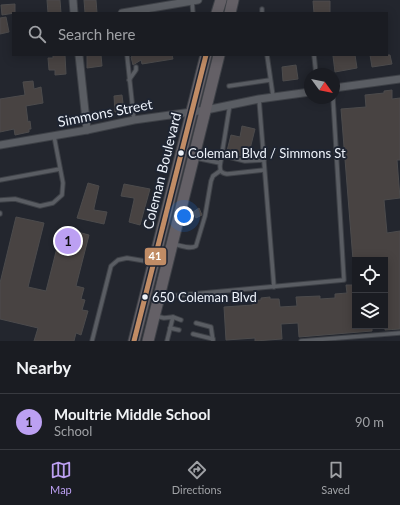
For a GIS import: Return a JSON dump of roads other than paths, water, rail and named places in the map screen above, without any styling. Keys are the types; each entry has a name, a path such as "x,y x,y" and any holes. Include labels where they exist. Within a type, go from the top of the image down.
{"main road":[{"path":"217,12 221,0"},
{"path":"230,12 233,0"},
{"name":"Coleman Boulevard","path":"135,340 206,56"},
{"name":"Coleman Boulevard","path":"148,341 220,56"}],"street":[{"path":"73,0 74,12"},
{"path":"151,0 152,8"},
{"path":"128,12 195,1"},
{"path":"79,56 87,130"},
{"path":"340,87 400,79"},
{"name":"Simmons Street","path":"0,145 87,130 134,120 206,110 273,96 304,93"}],"lane":[{"path":"193,12 195,1"},
{"path":"127,56 134,120"},
{"path":"267,56 273,96"},
{"path":"314,56 315,68"},
{"path":"129,80 136,70 136,67"},
{"path":"229,86 270,80"},
{"path":"259,99 274,287"},
{"path":"220,171 221,155 230,104"},
{"path":"159,297 344,280 333,104"},
{"path":"0,200 15,199 40,206 53,203 62,195 63,183 54,136"},
{"path":"221,155 245,162 264,160"},
{"path":"194,158 220,163"},
{"path":"0,180 60,169"},
{"path":"220,171 227,174 264,170"},
{"path":"172,244 194,248 196,246 205,216 211,181 213,176 220,171"},
{"path":"92,341 111,266 118,260 127,258 154,263"},
{"path":"154,315 164,318 172,317 181,320"},
{"path":"166,341 172,317"},
{"path":"193,334 213,340 211,327 196,323"},
{"path":"170,328 179,330"},
{"path":"301,341 400,333"}],"place":[{"name":"Coleman Blvd / Simmons St","path":"181,153"},
{"name":"Moultrie Middle School","path":"68,241"},
{"name":"650 Coleman Blvd","path":"145,297"}]}
